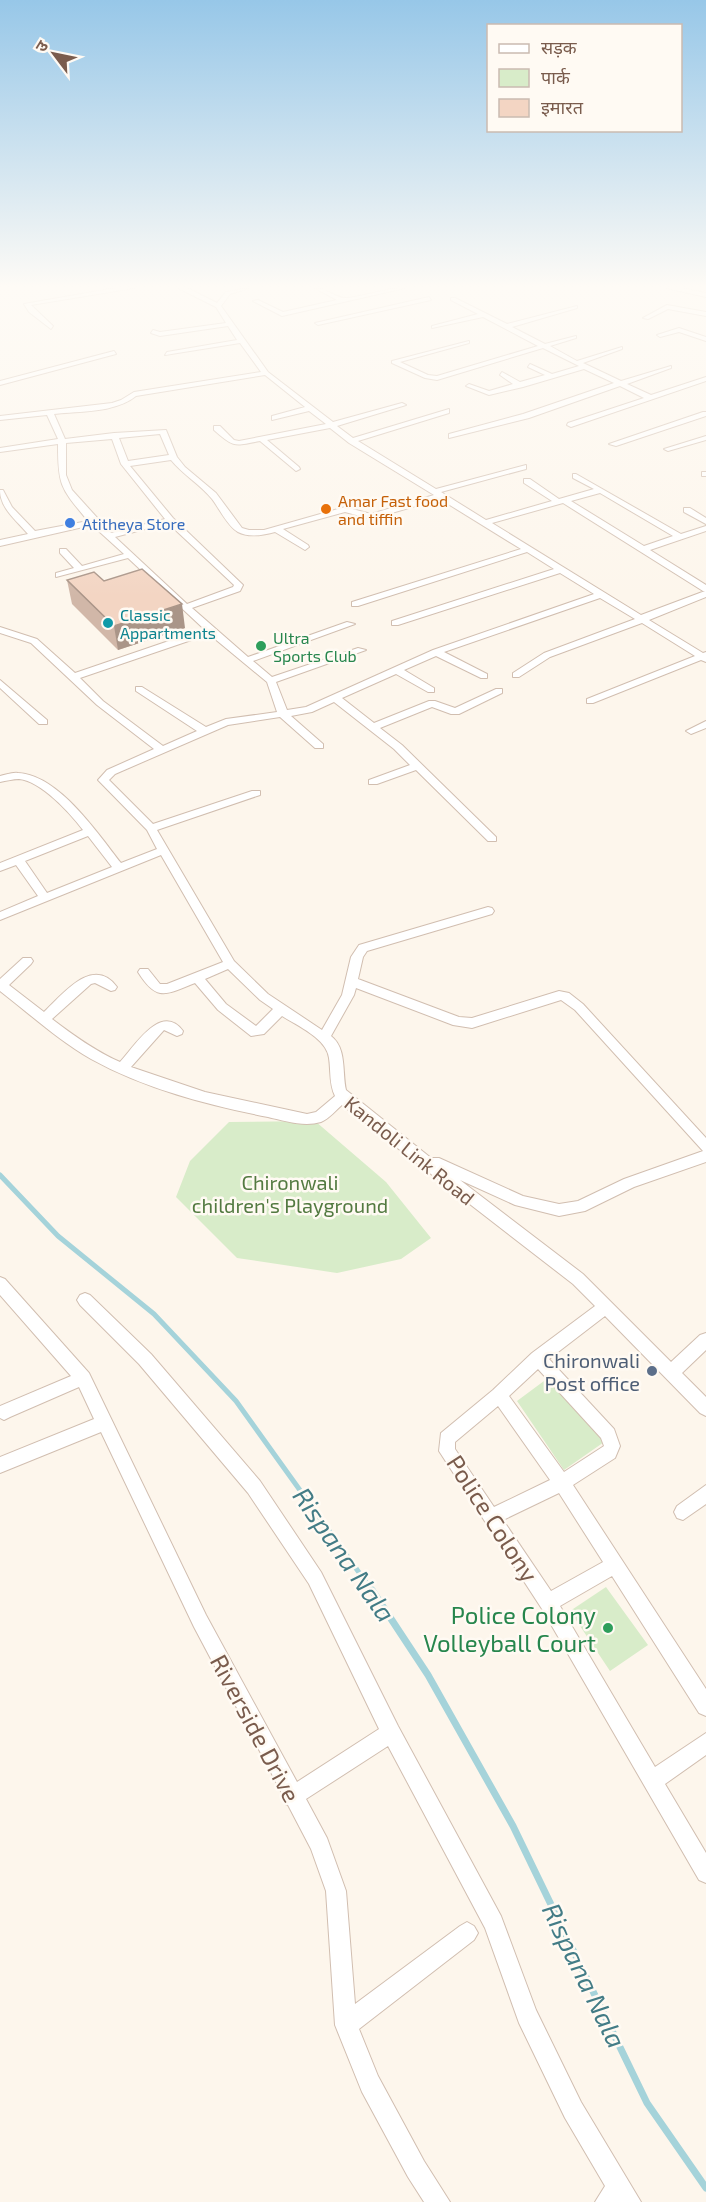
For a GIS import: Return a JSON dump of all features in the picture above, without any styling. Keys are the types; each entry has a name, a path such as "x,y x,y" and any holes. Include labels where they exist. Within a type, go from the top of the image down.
{"street":[{"path":"0,418 112,405 124,402 129,392 137,391"},
{"path":"289,391 311,408 316,417 332,425 352,441 705,657"},
{"path":"483,391 489,393 499,391"},
{"path":"452,436 526,416 600,391"},
{"path":"635,391 651,398"},
{"path":"571,425 672,391"},
{"path":"217,428 234,443 263,440 332,425 402,405"},
{"path":"275,418 311,408"},
{"path":"352,441 446,411"},
{"path":"49,412 62,441 63,482 68,491 94,522 210,630 271,681 283,714 319,746"},
{"path":"613,444 706,414"},
{"path":"285,424 303,420"},
{"path":"0,450 114,435 163,432 173,457 188,475 213,495 239,530 253,534 345,509 371,517 523,467"},
{"path":"114,435 125,464 170,520 239,587 186,607"},
{"path":"668,449 706,438"},
{"path":"263,440 296,469"},
{"path":"125,464 173,457"},
{"path":"576,476 680,537"},
{"path":"527,481 644,549 706,592"},
{"path":"484,523 601,490"},
{"path":"0,492 5,508 31,533 37,534"},
{"path":"687,510 706,522"},
{"path":"111,536 170,520"},
{"path":"0,543 94,522"},
{"path":"644,549 706,528"},
{"path":"277,529 305,548"},
{"path":"355,604 529,549"},
{"path":"63,551 80,569"},
{"path":"59,575 131,555"},
{"path":"395,623 562,569"},
{"path":"516,675 547,655 706,592"},
{"path":"488,911 363,948 357,957 352,982 324,1037 264,998 230,964 213,939 151,828 105,784 105,776 163,751 203,730 238,719 308,710 399,671 436,652 602,594"},
{"path":"247,660 350,624"},
{"path":"0,630 34,641 100,704 163,751"},
{"path":"73,678 210,630"},
{"path":"271,681 361,650"},
{"path":"436,652 484,676"},
{"path":"590,700 705,657"},
{"path":"399,671 431,690"},
{"path":"0,683 43,722"},
{"path":"139,689 203,730"},
{"path":"374,727 432,703 455,712 499,691"},
{"path":"335,698 374,727 492,839"},
{"path":"691,731 706,724"},
{"path":"373,782 417,766"},
{"path":"0,779 19,776 69,806 119,868"},
{"path":"151,828 256,793"},
{"path":"0,867 90,831"},
{"path":"0,916 164,850"},
{"path":"20,860 45,898"},
{"path":"27,961 0,984 44,1019 107,1062 199,1095 307,1119 320,1117 342,1096"},
{"path":"144,972 151,982 161,989 198,979 230,964"},
{"path":"44,1019 87,980 97,978 111,987"},
{"path":"198,979 222,1007 251,1031 259,1031 281,1009"},
{"path":"352,982 448,1020 472,1023 553,996 565,996 579,1007 706,1147"},
{"path":"122,1068 161,1025 177,1031"},
{"name":"Kandoli Link Road","path":"324,1037 336,1051 338,1089 342,1096 578,1279 706,1408"},
{"path":"410,1150 520,1202 559,1210 580,1207 629,1183 706,1156"},
{"name":"Riverside Drive","path":"0,1284 83,1378 200,1621 292,1797 320,1845 336,1891 346,2025 370,2084 416,2169 438,2202"},
{"path":"85,1299 145,1359 254,1486 315,1578 391,1733 494,1923 527,2015 618,2197"},
{"path":"607,1306 538,1358 499,1395 562,1483 706,1706"},
{"path":"670,1374 706,1340"},
{"path":"492,1517 562,1483 609,1452 612,1440 538,1358"},
{"path":"4,1412 83,1378"},
{"name":"Police Colony","path":"499,1395 453,1431 445,1445 548,1603 706,1873"},
{"path":"0,1465 104,1423"},
{"path":"683,1512 706,1493"},
{"path":"548,1603 615,1565"},
{"path":"292,1797 391,1733"},
{"path":"652,1780 706,1743"},
{"path":"346,2025 467,1933"}],"green space":[{"name":"Chironwali children's Playground","path":"315,1121 386,1182 431,1238 401,1259 337,1273 237,1258 176,1197 190,1161 229,1122"},
{"path":"548,1378 607,1440 564,1470 517,1401"},
{"name":"Police Colony Volleyball Court","path":"606,1587 648,1645 610,1671 570,1611"}],"building":[{"path":"142,569 182,604 114,626 67,580 94,572 104,581"}],"waterway":[{"name":"Rispana Nala","path":"0,1175 58,1236 154,1314 236,1401 373,1592"},
{"name":"Rispana Nala","path":"372,1590 428,1675 513,1826 647,2103 706,2188"}],"place":[{"name":"Amar Fast food and tiffin","path":"326,509"},
{"name":"Atitheya Store","path":"70,523"},
{"name":"Classic Appartments","path":"108,623"},
{"name":"Ultra Sports Club","path":"261,646"},
{"name":"Chironwali Post office","path":"652,1371"},
{"name":"Police Colony Volleyball Court","path":"608,1628"}]}
